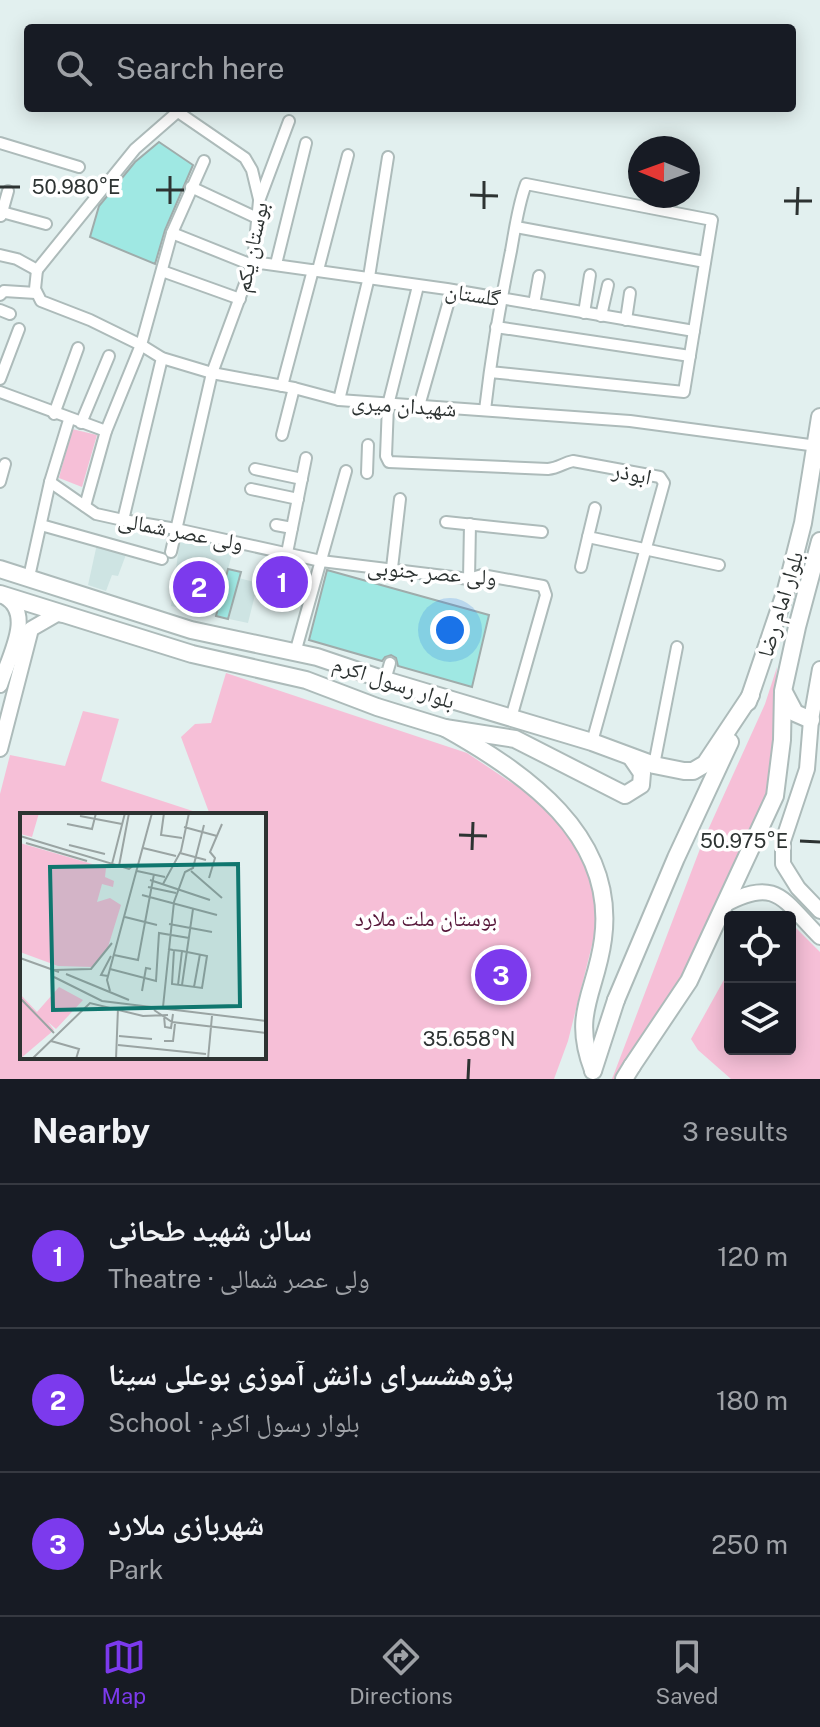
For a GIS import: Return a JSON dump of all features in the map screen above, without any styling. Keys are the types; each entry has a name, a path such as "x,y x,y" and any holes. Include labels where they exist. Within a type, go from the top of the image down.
{"main road":[{"name":"بلوار امام رضا","path":"751,695 786,590 803,523 820,417"},
{"name":"بلوار امام رضا","path":"628,1072 689,981 775,796 782,740 783,691 820,541"},
{"name":"بلوار رسول اکرم","path":"0,569 191,630 317,657 592,742 654,765 684,771 693,771 705,764 751,695"},
{"name":"بلوار رسول اکرم","path":"0,594 240,667 306,680 445,728 515,739 625,795 641,785 642,773 631,757"},
{"path":"0,594 12,601 26,626 14,697 2,742"},
{"path":"0,682 5,654 26,626 57,614 71,616"},
{"path":"191,630 247,648 251,656 240,667"},
{"path":"306,680 305,668 309,661 317,657"},
{"path":"820,669 807,769 783,841 783,864 798,888 820,911"},
{"path":"783,691 795,713 811,720"},
{"path":"592,1074 616,1000 676,858 751,695"},
{"path":"0,705 6,707 14,697"},
{"path":"0,716 3,720 2,742"},
{"path":"782,740 799,725 811,720"},
{"path":"445,728 523,776 561,813 589,853 600,884 604,911 603,938 583,1018 584,1047 592,1074"},
{"path":"724,905 759,890 776,894 820,937"}],"street":[{"path":"0,295 4,291 36,293 37,270 135,149 178,112"},
{"path":"183,112 245,158 252,170 259,201"},
{"name":"بوستان یکم","path":"41,525 167,556 212,373 252,263 259,201 289,121"},
{"path":"0,143 79,167"},
{"path":"276,264 306,143"},
{"path":"282,435 288,387 315,270 348,155"},
{"path":"339,400 369,277 388,157"},
{"path":"85,506 106,431 141,345 172,233 204,161"},
{"path":"485,410 490,372 496,327 501,299 525,186 529,184 711,218 686,390 490,372"},
{"path":"191,187 257,218"},
{"path":"8,191 1,215 46,224"},
{"path":"516,227 705,262"},
{"name":"گلستان","path":"172,233 252,263 369,277 694,331"},
{"path":"0,255 17,259 37,270"},
{"path":"162,271 240,299"},
{"path":"584,313 590,275"},
{"path":"534,304 539,276"},
{"path":"601,316 608,285"},
{"path":"367,473 368,450 386,456 388,405 418,286"},
{"path":"419,406 452,290"},
{"name":"شهیدان میری","path":"36,293 41,301 90,320 162,358 212,373 339,400 630,421 817,446"},
{"path":"626,320 630,293"},
{"path":"496,327 690,356"},
{"path":"0,379 19,329"},
{"path":"54,414 78,348"},
{"path":"29,577 50,482 75,422 109,356"},
{"path":"123,520 162,358"},
{"path":"0,392 106,431"},
{"name":"ابوذر","path":"386,456 389,462 548,469 560,468 573,461 660,477 664,491 592,742"},
{"path":"287,553 306,458"},
{"path":"0,482 5,464"},
{"path":"255,469 302,479"},
{"path":"295,653 346,471"},
{"name":"ولی عصر شمالی","path":"50,482 96,514 321,561"},
{"path":"251,489 298,499"},
{"path":"392,568 400,499"},
{"path":"581,567 595,508"},
{"path":"446,522 542,532"},
{"path":"469,579 470,524"},
{"path":"276,525 292,528"},
{"path":"588,537 719,565"},
{"name":"ولی عصر جنوبی","path":"321,561 469,579 482,575 543,586 546,595 511,718"},
{"path":"654,765 677,647"},
{"path":"385,680 390,663"}],"shaded area":[{"path":"180,539 233,550 216,616 171,606"},
{"path":"97,544 127,552 118,576 112,575 106,591 88,585"},
{"path":"239,578 258,583 248,623 229,619"}],"green space":[{"path":"72,429 97,435 82,487 59,478"},
{"path":"777,667 774,703 776,749 771,795 686,979 618,1079 612,1079 703,841 765,704"},
{"name":"بوستان ملت ملارد","path":"226,673 467,753 539,801 576,840 599,900 598,921 568,1041 554,1079 0,1079 0,794 10,755 65,766 83,711 119,719 101,781 199,813 20,813 20,1059 266,1059 266,813 209,813 181,737 195,724 211,723"},
{"path":"796,928 820,952 820,1079 731,1079 698,1050 691,1039 724,980 724,1055 796,1055"}],"building":[{"path":"159,142 193,165 165,230 155,264 90,237 99,206 135,162"},
{"path":"228,569 241,572 228,619 216,616"},
{"path":"327,570 489,615 472,687 398,666 396,658 391,655 382,661 309,640"}],"place":[{"name":"سالن شهید طحانی","path":"282,582"},
{"name":"پژوهشسرای دانش آموزی بوعلی سینا","path":"199,587"},
{"name":"شهربازی ملارد","path":"501,975"}]}
